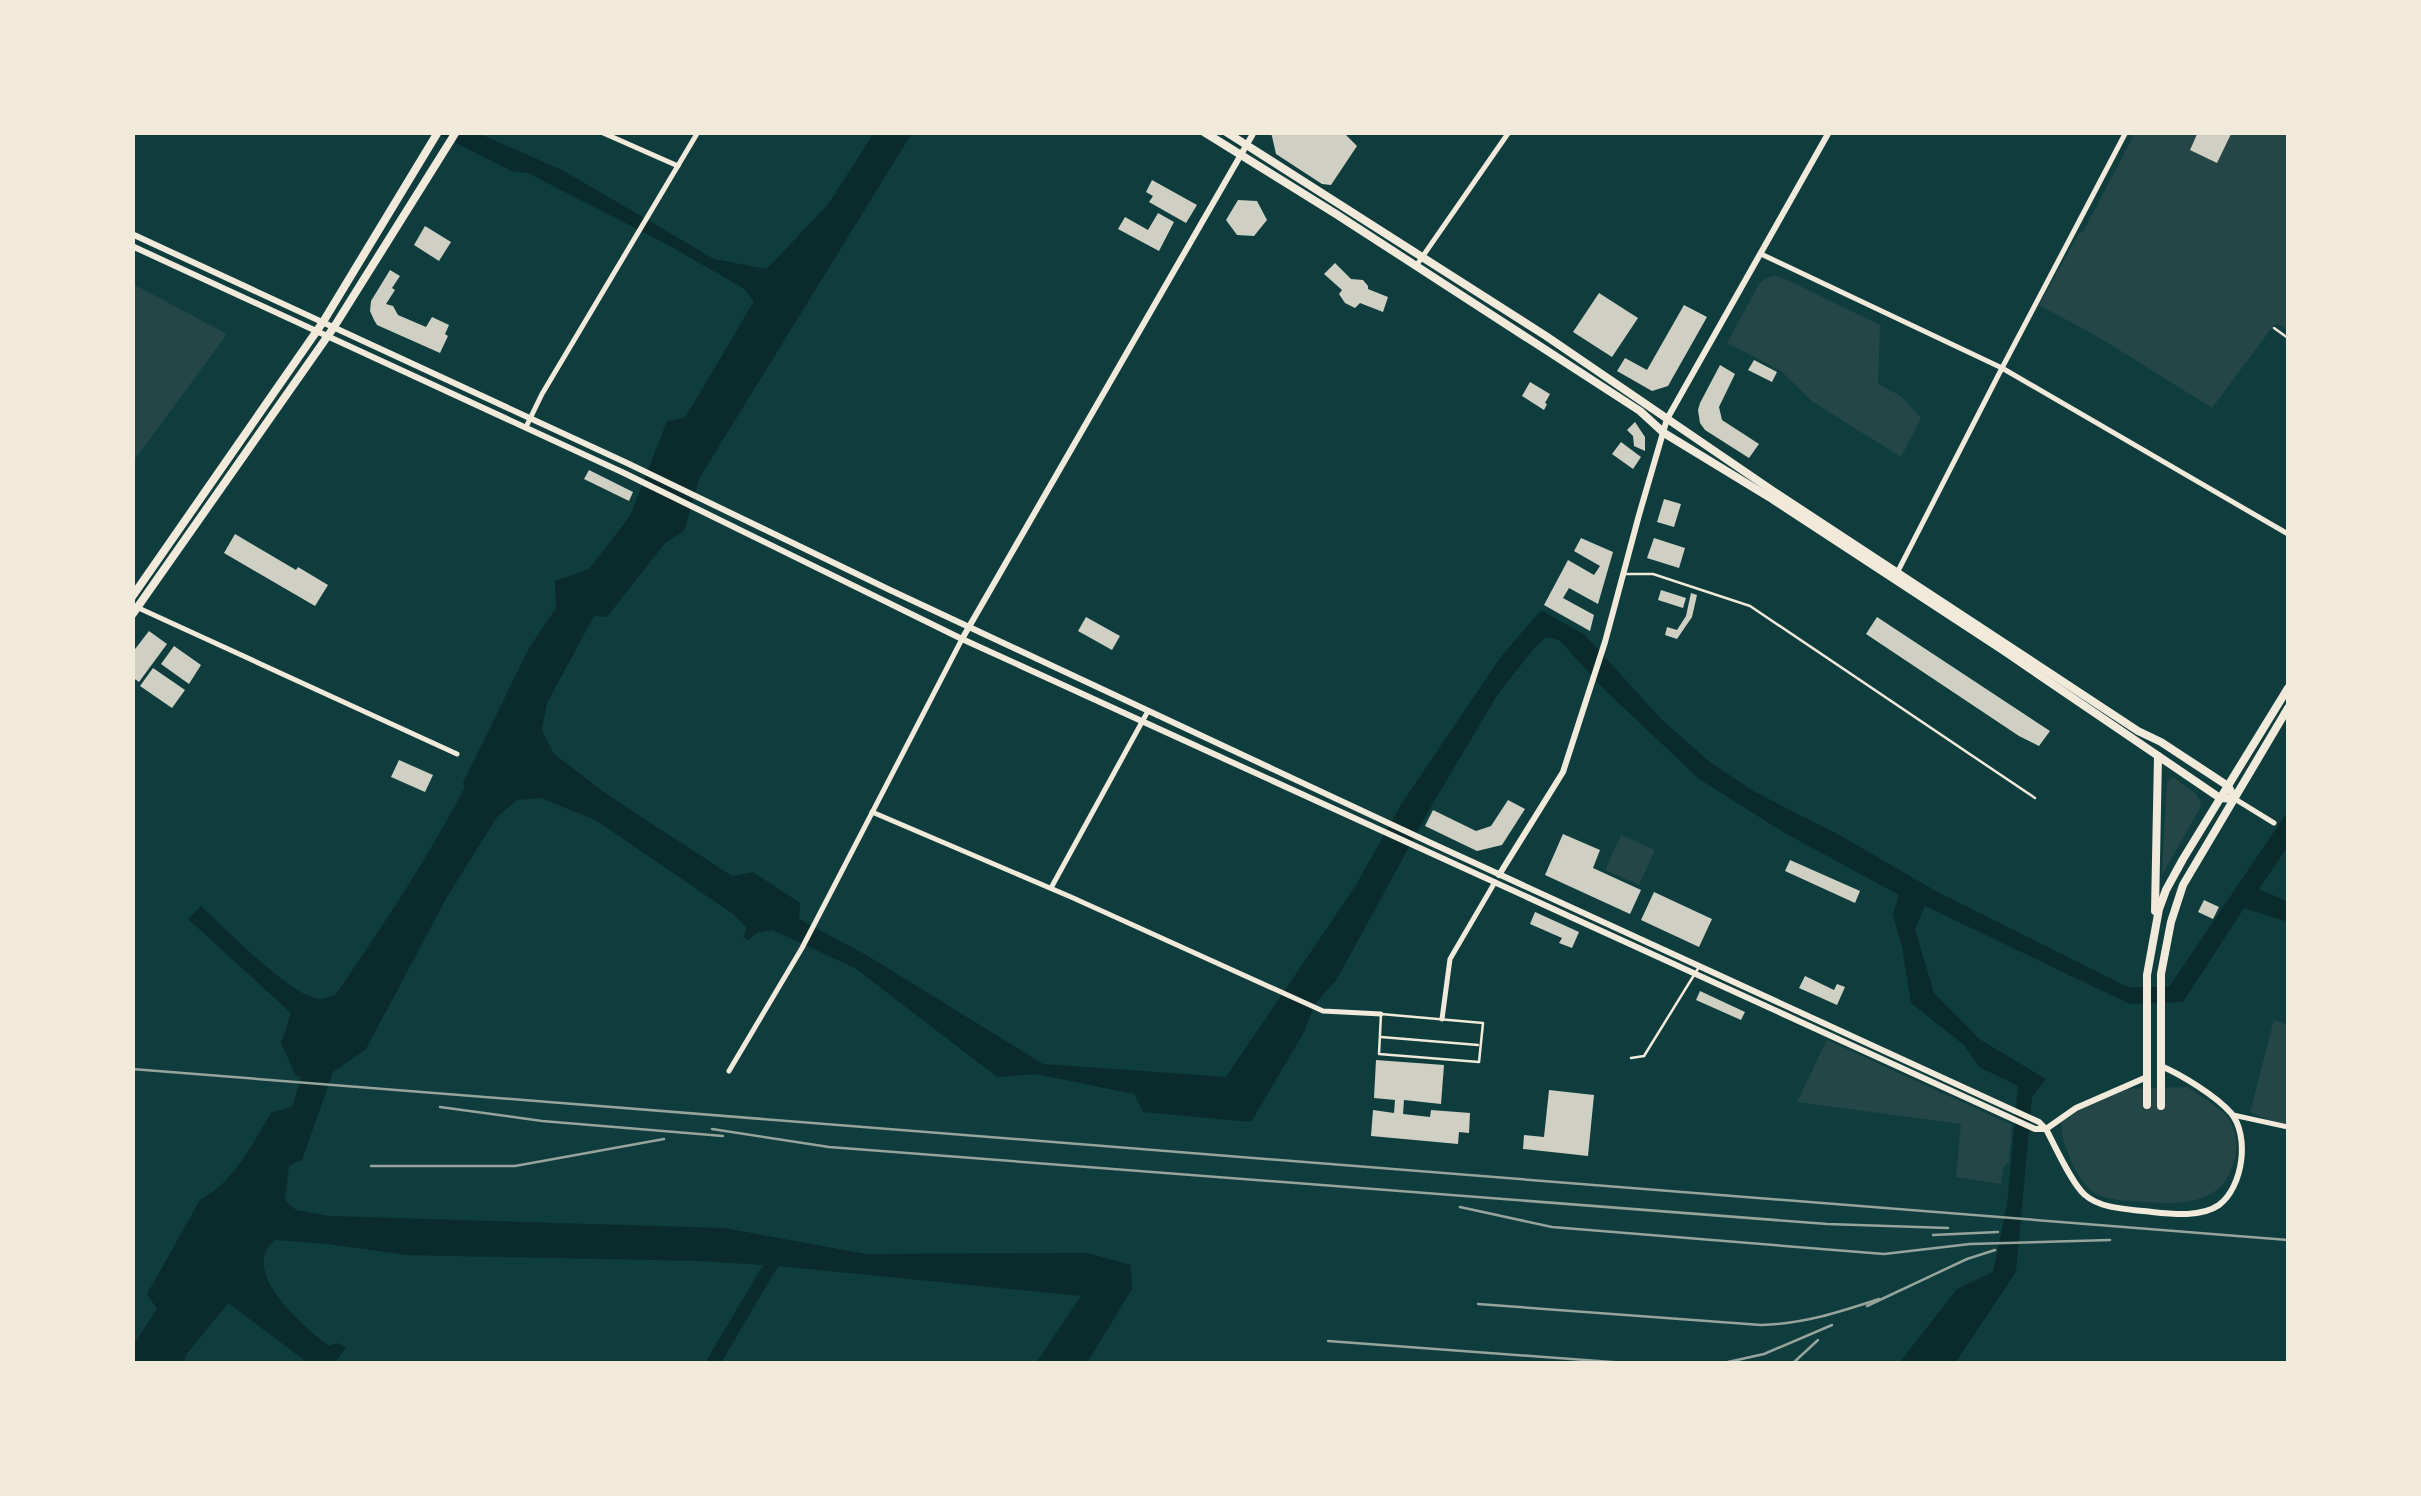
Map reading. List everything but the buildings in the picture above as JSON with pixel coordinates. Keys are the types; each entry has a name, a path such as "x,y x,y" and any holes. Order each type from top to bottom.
{"main road":[{"path":"134,606 332,331 456,132"},
{"path":"1204,132 1640,411 1664,433 2228,786 2235,800"},
{"path":"1226,132 1546,336 2220,798 2235,800"},
{"path":"134,606 320,326 436,135"},
{"path":"2154,930 2166,890 2288,688"},
{"path":"2161,1106 2161,974 2170,922 2184,884 2288,708"},
{"path":"2147,1105 2148,975 2154,930 2158,756"}],"street":[{"path":"600,132 678,166"},
{"path":"526,427 698,132"},
{"path":"729,1071 802,948 969,626 1254,132"},
{"path":"1416,266 1509,132"},
{"path":"1442,1019 1450,958 1563,772 1606,642 1668,419 1829,132"},
{"path":"1895,576 2126,132"},
{"path":"132,234 320,326"},
{"path":"132,246 628,463 1148,710 1494,882 2008,1112"},
{"path":"1761,254 2002,368 2288,534"},
{"path":"332,331 962,639 1377,822"},
{"path":"134,606 457,754"},
{"path":"1051,888 1148,710"},
{"path":"2235,800 2274,823"},
{"path":"872,812 1323,1011 1381,1014"},
{"path":"1429,847 1500,874 2046,1129 2082,1194 2099,1204 2174,1214 2200,1212 2219,1205 2240,1168 2242,1143 2232,1115"},
{"path":"2161,1066 2188,1080 2232,1115 2288,1127"},
{"path":"2046,1129 2076,1108 2147,1077"}],"lane":[{"path":"2274,328 2288,338"},
{"path":"1624,574 1654,574 1750,606 2035,798"},
{"path":"1631,1058 1644,1056 1700,966"},
{"path":"1381,1014 1442,1019 1483,1023 1479,1062 1378,1054 1381,1014"},
{"path":"1380,1037 1481,1045"}],"shaded area":[{"path":"436,133 478,133 564,171 714,259 767,269 829,203 874,133 912,133 700,477 684,531 665,543 607,617 594,616 547,703 542,730 554,754 608,795 732,876 753,872 800,903 799,919 868,956 1043,1064 1226,1077 1356,885 1402,803 1500,658 1541,610 1585,635 1661,719 1711,763 1755,792 1934,890 2128,987 2169,987 2288,811 2288,846 2259,889 2288,902 2288,922 2244,908 2183,1002 2130,1004 1925,906 1915,929 1934,993 1979,1039 2046,1079 2032,1097 2016,1272 1955,1363 1899,1363 1957,1289 1993,1272 2007,1205 2018,1086 1979,1067 1964,1045 1911,1003 1893,914 1899,895 1783,832 1699,779 1607,692 1559,640 1546,637 1498,694 1337,979 1315,1004 1303,1034 1251,1122 1143,1112 1134,1094 1036,1074 997,1077 855,968 772,930 748,940 743,937 747,928 733,914 597,821 541,798 517,800 497,817 447,897 366,1049 333,1072 302,1160 289,1166 285,1200 296,1210 330,1216 724,1228 866,1254 1087,1253 1131,1265 1132,1289 1087,1363 1036,1363 1081,1296 778,1266 721,1363 705,1363 763,1265 406,1255 275,1240 265,1253 269,1282 291,1313 318,1338 329,1346 337,1343 346,1347 337,1360 341,1363 308,1363 228,1303 186,1355 184,1363 133,1363 132,1347 157,1309 147,1294 200,1200 233,1172 272,1112 292,1107 301,1077 296,1076 281,1043 291,1013 188,919 201,906 294,988 321,999 336,994 404,892 465,787 463,783 529,648 556,608 555,581 589,569 630,516 667,421 685,418 754,301 743,288 668,245 528,173 511,171"},
{"path":"2135,133 2288,133 2288,331 2274,325 2212,408 2039,305"},
{"path":"1775,276 1880,325 1878,384 1901,396 1921,418 1901,457 1813,402 1781,371 1727,343 1759,284"},
{"path":"133,284 227,334 133,462"},
{"path":"2173,777 2201,802 2162,875 2167,782"},
{"path":"1621,835 1655,850 1639,885 1605,870"},
{"path":"2274,1020 2288,1025 2288,1124 2250,1112"},
{"path":"1827,1040 2012,1125 2009,1161 2003,1168 2001,1184 1956,1177 1961,1124 1797,1102"},
{"path":"2188,1087 2226,1115 2235,1133 2232,1169 2225,1182 2204,1197 2177,1203 2112,1199 2087,1187 2071,1160 2061,1123 2079,1110 2127,1089"}],"railway":[{"path":"132,1069 2288,1240"},
{"path":"440,1107 542,1121 723,1136"},
{"path":"712,1129 829,1147 1827,1224 1948,1228"},
{"path":"371,1166 515,1166 664,1139"},
{"path":"1460,1207 1552,1227 1884,1254 1970,1244 2110,1240"},
{"path":"1933,1235 1998,1232"},
{"path":"1867,1306 1995,1250"},
{"path":"1478,1304 1761,1325 1807,1320 1879,1299"},
{"path":"1719,1364 1764,1354 1832,1325"},
{"path":"1792,1364 1818,1340"},
{"path":"1328,1341 1639,1364"}]}
